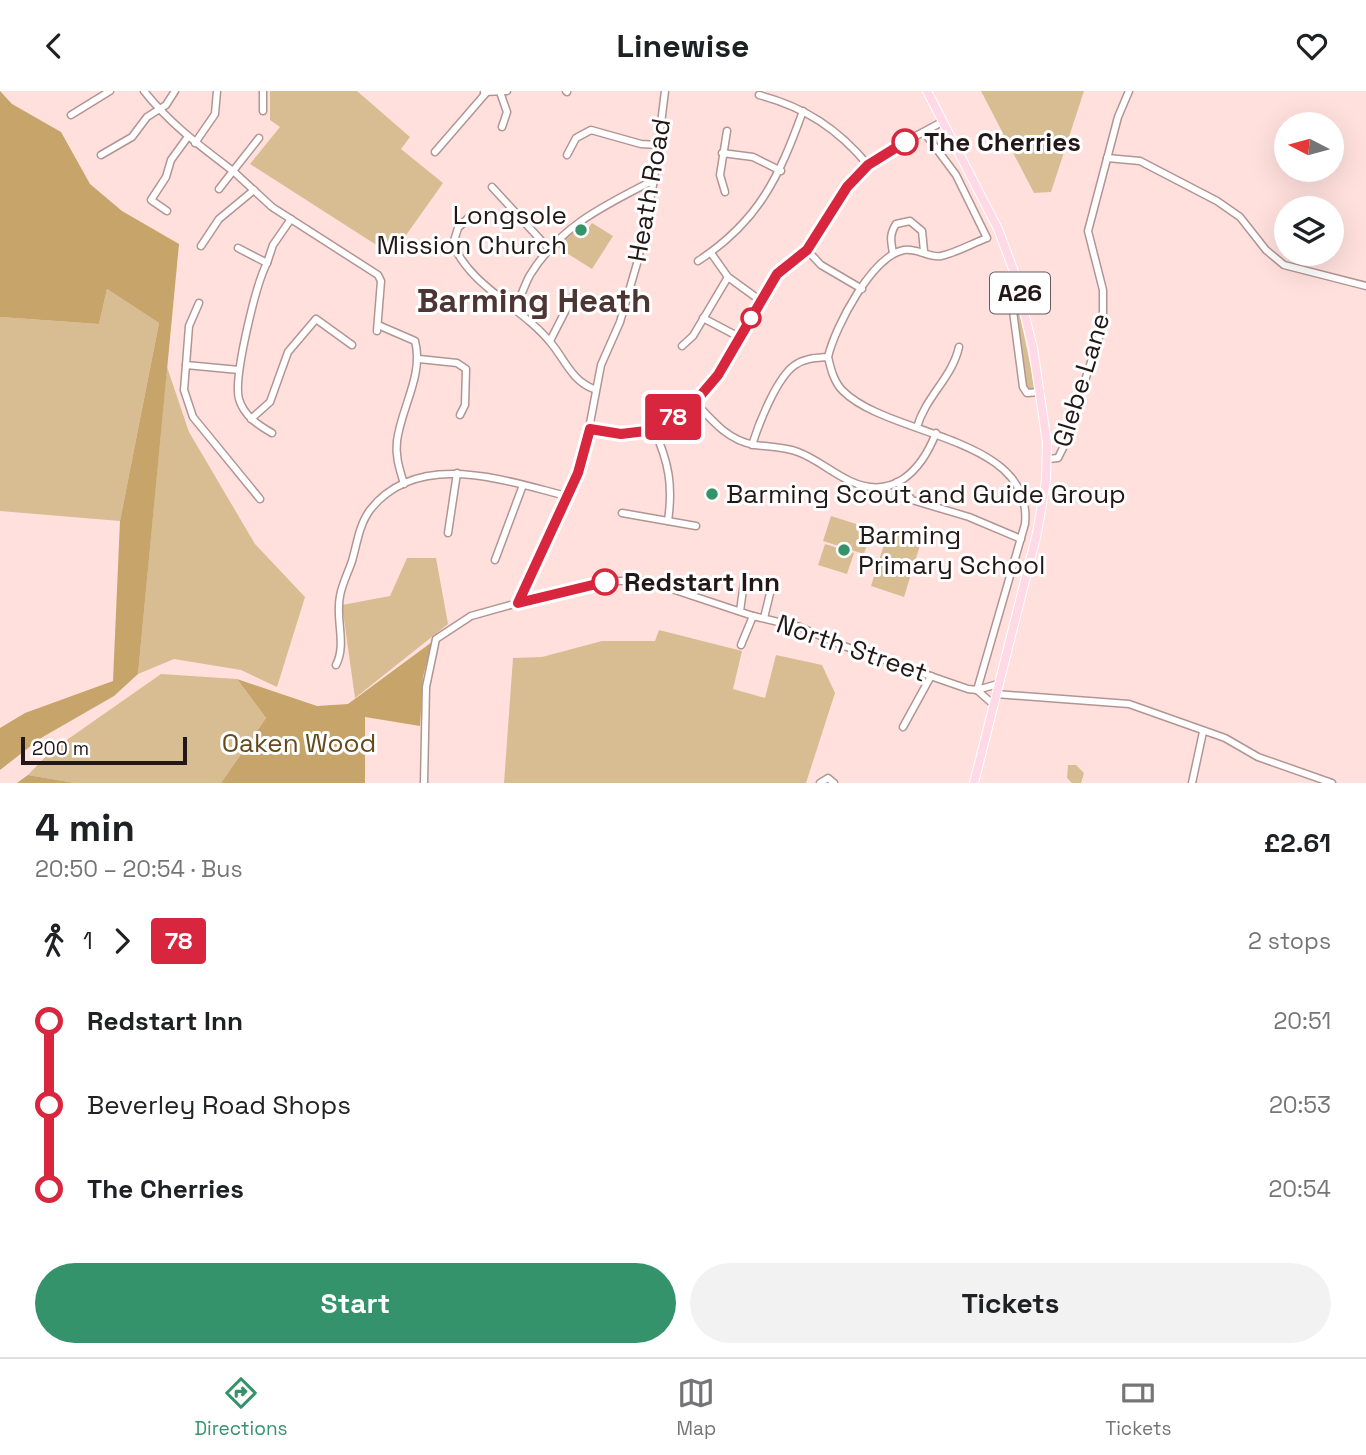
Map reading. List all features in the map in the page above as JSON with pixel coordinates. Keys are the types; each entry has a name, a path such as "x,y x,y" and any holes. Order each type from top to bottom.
{"main road":[{"name":"A26","path":"927,91 998,229 1023,306 1040,392 1048,459 1037,533 974,783"}],"street":[{"path":"144,91 187,138 232,170 291,219 378,275 381,281 377,328 415,341 419,359 397,444 397,460 404,484"},
{"path":"101,155 132,137 147,117 159,110 175,91"},
{"path":"195,143 215,114 217,91"},
{"path":"263,91 263,111"},
{"path":"435,152 484,92 507,91"},
{"name":"Heath Road","path":"518,603 578,473 590,429 594,389 630,290 654,180 665,91"},
{"name":"Glebe Lane","path":"1048,459 1058,458 1063,448 1103,325 1103,290 1088,230 1107,158 1129,91"},
{"path":"71,115 108,92"},
{"path":"500,92 507,112 502,127"},
{"path":"759,95 803,111 831,126 868,165"},
{"path":"698,261 711,253 755,211 781,171 803,111"},
{"path":"590,429 629,434 654,430 695,402 718,375 777,274 807,250 847,187 868,165 942,122"},
{"path":"567,155 576,138 591,130 641,144 658,145"},
{"path":"725,192 720,175 727,131"},
{"path":"924,132 956,175 987,238 941,256 924,251 894,253 873,270 828,358 833,377 851,398 936,433 979,455 1016,481 1027,506 1021,539 977,690"},
{"path":"167,211 151,199 166,177 178,147 187,138"},
{"path":"219,189 259,138"},
{"path":"722,153 753,157 781,171"},
{"path":"1107,158 1140,161 1217,201 1240,218 1266,250 1284,265 1366,286"},
{"path":"515,310 529,277 549,249 578,220 654,180"},
{"path":"492,187 549,249"},
{"path":"201,246 219,219 254,190"},
{"path":"469,217 458,228 453,244 461,263 550,341 577,380 594,389"},
{"path":"272,433 251,419 239,400 239,370 273,245 291,219"},
{"path":"894,253 890,237 892,230 896,223 910,221 922,231 924,251"},
{"path":"237,248 267,263"},
{"path":"807,250 821,265 862,289"},
{"path":"711,253 728,278 761,301"},
{"path":"682,346 693,336 728,278"},
{"path":"550,341 574,294"},
{"path":"200,303 189,326 184,390 193,417 260,499"},
{"path":"1023,306 1013,311 1023,387 1027,393 1040,392"},
{"path":"703,318 741,338"},
{"path":"251,419 270,402 293,343 316,319 352,345"},
{"path":"917,427 927,403 949,375 958,347"},
{"path":"752,445 765,411 793,366 804,360 828,358"},
{"path":"419,359 457,363 466,369 465,405 460,415"},
{"path":"186,365 239,370"},
{"path":"695,402 723,431 752,445 799,452 850,481 869,488 882,488 897,482 920,467 936,433"},
{"path":"654,430 665,454 671,481 668,521"},
{"path":"449,533 457,473"},
{"path":"336,665 341,655 340,593 362,525 381,500 404,484 430,476 457,473 567,496"},
{"path":"897,482 912,500 969,517 1021,539"},
{"path":"495,560 523,485"},
{"path":"622,513 698,526"},
{"path":"740,611 745,575"},
{"path":"1010,575 1025,579"},
{"name":"North Street","path":"424,783 426,687 436,639 445,630 471,616 593,584 637,581 657,583 753,617 800,627 841,645 977,690 994,705"},
{"path":"760,582 772,585 764,618"},
{"path":"741,645 753,617"},
{"path":"903,726 931,676"},
{"path":"977,690 998,684"},
{"path":"996,694 1129,704 1225,738 1258,757 1332,783"},
{"path":"1192,783 1203,732"},
{"path":"820,783 828,778 834,783"}],"shaded area":[{"path":"270,91 357,91 410,137 401,149 443,183 392,255 250,164 280,127 270,120"},
{"path":"981,91 1084,91 1051,192 1034,193"},
{"path":"592,223 613,236 592,269 554,245 572,231 582,237"},
{"path":"107,289 159,323 120,521 0,511 0,317 99,324"},
{"path":"1016,311 1019,311 1035,388 1030,391 1025,388"},
{"path":"167,367 189,432 255,544 305,597 277,687 241,670 174,659 138,674"},
{"path":"831,516 872,529 864,554 823,541"},
{"path":"888,532 921,542 904,597 871,586"},
{"path":"825,544 854,553 847,574 818,565"},
{"path":"407,558 436,558 448,624 355,698 342,605 390,596"},
{"path":"659,630 742,651 733,689 765,698 776,655 822,665 835,693 806,783 504,783 513,658 542,657 602,641 655,641"},
{"path":"161,674 237,679 266,718 221,783 75,783 28,775 51,751"},
{"path":"1068,765 1076,765 1084,773 1081,783 1072,783 1067,778"}],"green space":[{"path":"0,91 12,104 61,132 90,184 122,211 179,244 138,674 114,696 41,738 0,770 0,728 25,713 113,681 120,521 159,323 107,289 99,324 0,317"},
{"name":"Oaken Wood","path":"432,642 423,677 420,726 365,717 365,783 221,783 266,718 237,679 317,706 348,704"},
{"path":"28,775 75,783 17,783"}],"bus line":[{"name":"78","path":"605,582 518,603 578,473 590,429 621,434 654,430 695,402 718,375 777,274 807,250 847,187 868,165 905,142"}],"place":[{"name":"The Cherries","path":"905,142"},
{"name":"Longsole Mission Church","path":"581,230"},
{"name":"Barming Scout and Guide Group","path":"712,494"},
{"name":"Barming Primary School","path":"844,550"},
{"name":"Redstart Inn","path":"605,582"}],"district":[{"name":"Barming Heath","path":"534,300"}]}
